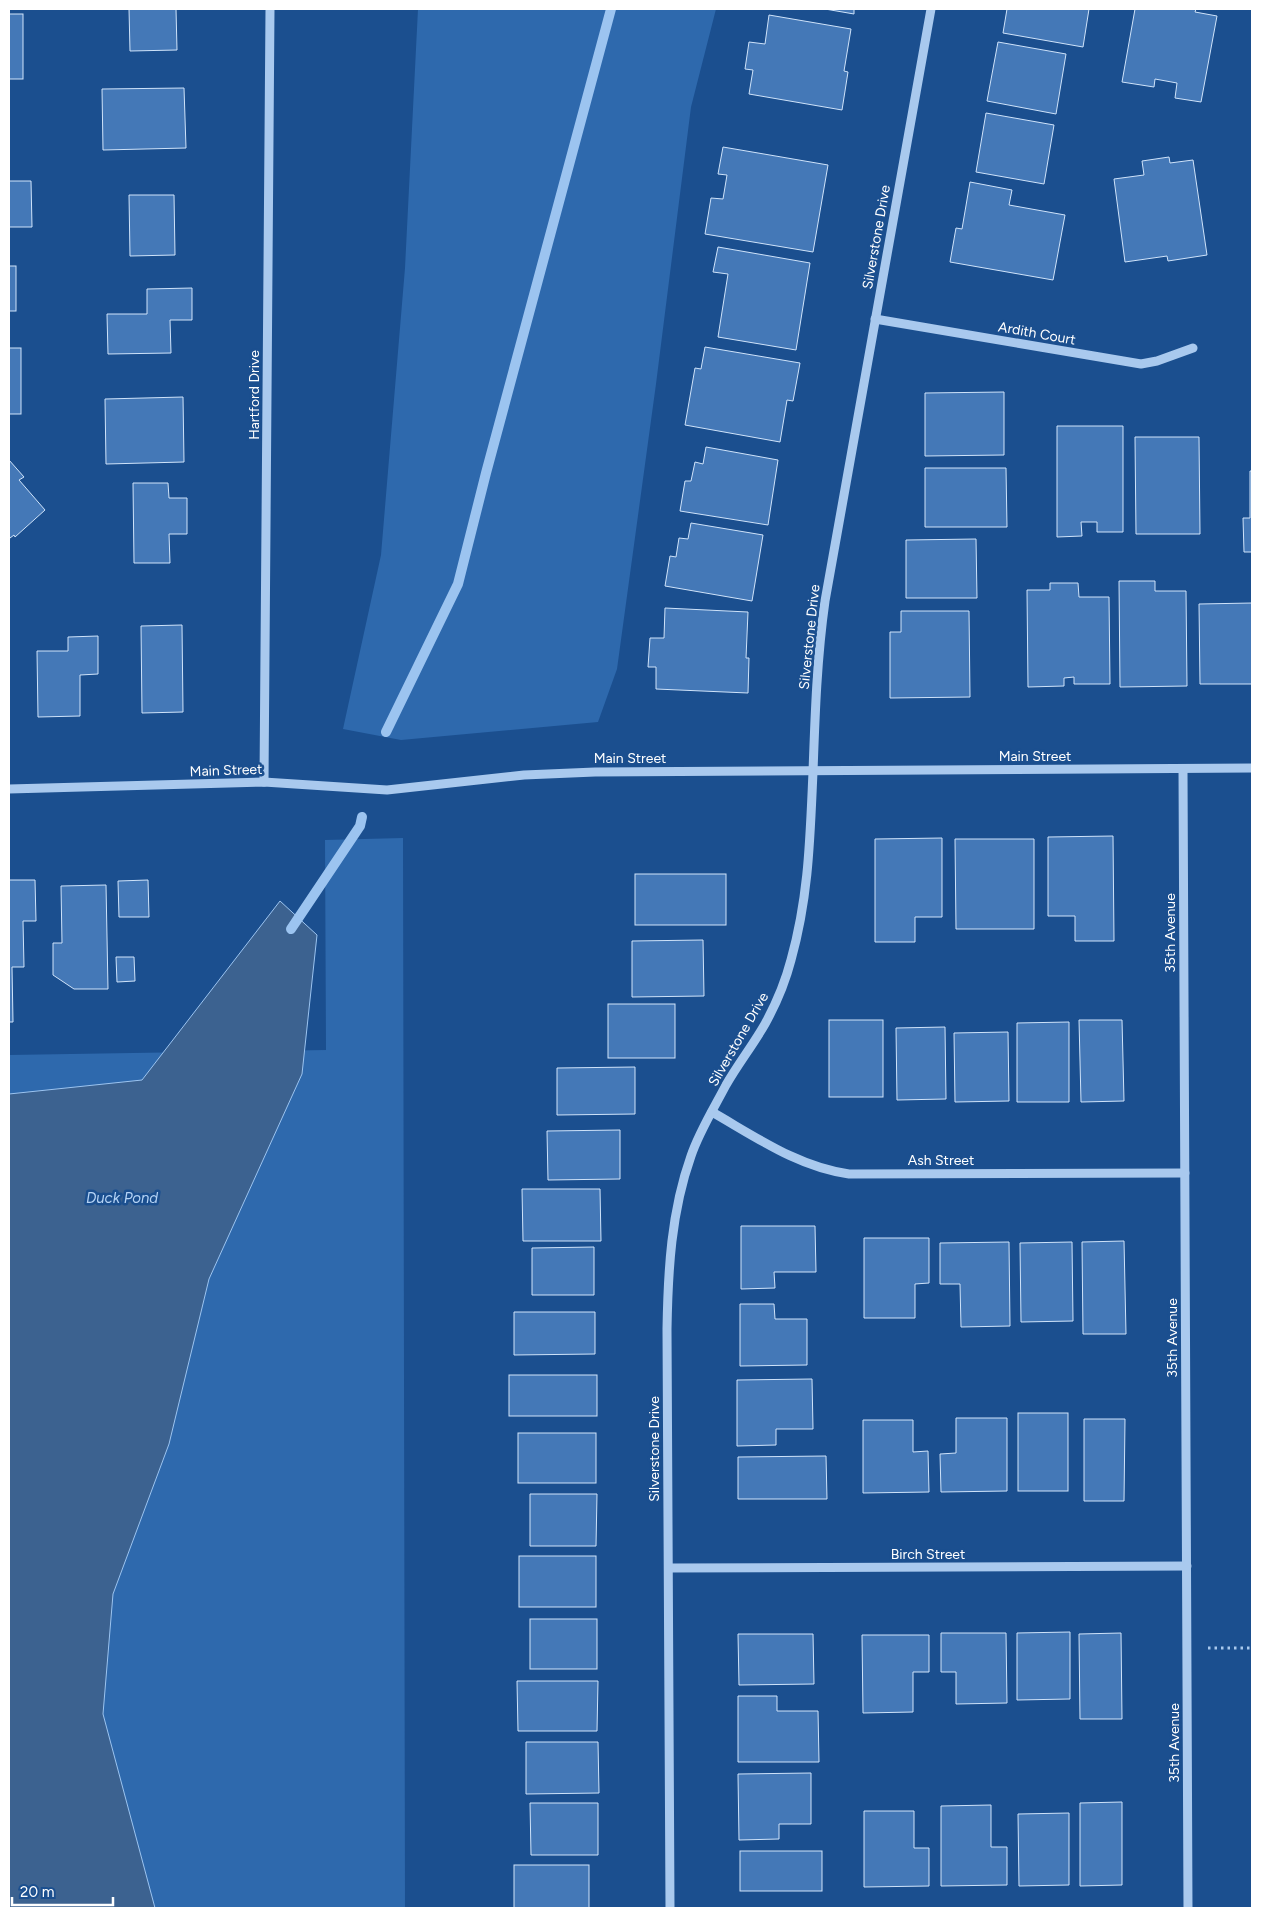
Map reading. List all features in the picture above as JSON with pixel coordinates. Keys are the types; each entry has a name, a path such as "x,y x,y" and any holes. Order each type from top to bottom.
{"street":[{"name":"Hartford Drive","path":"264,782 270,9"},
{"name":"Silverstone Drive","path":"670,1908 668,1270 674,1226 682,1185 691,1156 728,1082 765,1024 785,982 802,919 810,848 812,771 820,638 825,601 931,9"},
{"name":"Ardith Court","path":"875,319 1141,364 1157,361 1193,348"},
{"name":"35th Avenue","path":"1183,768 1188,1908"},
{"name":"Main Street","path":"9,789 264,782 387,790 524,775 595,772 1252,768"},
{"name":"Ash Street","path":"712,1112 798,1160 823,1170 849,1174 1186,1173"},
{"name":"Birch Street","path":"669,1568 1187,1566"}],"path":[{"path":"1188,1648 1252,1648"}],"shaded area":[{"path":"418,9 716,9 691,107 617,669 598,722 401,740 343,729 381,555 405,268"},
{"path":"403,838 405,1908 9,1908 9,1055 326,1050 325,840"}],"water":[{"name":"Duck Pond","path":"280,901 317,935 302,1074 209,1279 169,1444 113,1594 103,1714 155,1908 9,1908 9,1094 142,1080"}],"building":[{"path":"129,9 176,9 177,50 130,51"},
{"path":"825,9 854,9 854,14"},
{"path":"1007,9 1089,9 1083,47 1003,33"},
{"path":"1135,9 1196,9 1195,12 1217,16 1201,102 1175,98 1177,83 1155,79 1154,87 1122,82"},
{"path":"9,14 23,14 23,79 9,79"},
{"path":"769,15 851,29 844,71 848,72 842,110 749,94 753,70 745,69 749,42 765,44"},
{"path":"998,42 1066,54 1056,114 987,101"},
{"path":"184,88 186,148 103,150 102,89"},
{"path":"986,113 1054,125 1044,184 976,172"},
{"path":"723,147 828,165 813,252 705,234 711,198 723,199 727,175 718,174"},
{"path":"1169,157 1170,163 1193,160 1207,255 1168,261 1167,256 1125,262 1114,179 1144,175 1142,161"},
{"path":"9,181 31,181 32,227 9,227"},
{"path":"970,182 1012,190 1009,205 1065,215 1053,280 950,262 956,228 962,229"},
{"path":"129,195 174,195 175,255 130,256"},
{"path":"718,247 810,263 796,350 718,337 728,274 713,272"},
{"path":"9,266 16,266 16,311 9,311"},
{"path":"192,288 192,320 170,320 171,353 108,354 107,314 147,314 147,289"},
{"path":"705,347 800,363 793,401 787,400 780,442 685,425 695,368 701,369"},
{"path":"9,348 21,348 21,414 9,414"},
{"path":"1004,392 1004,455 925,456 925,393"},
{"path":"183,397 184,462 106,464 105,399"},
{"path":"1057,426 1123,426 1123,532 1097,532 1097,522 1081,522 1082,536 1057,537"},
{"path":"1135,437 1199,437 1200,534 1136,534"},
{"path":"706,447 778,460 768,525 680,511 685,481 691,481 695,462 703,464"},
{"path":"9,460 24,477 19,480 45,510 15,537 14,535 10,538 9,536"},
{"path":"925,468 1006,468 1007,527 925,527"},
{"path":"1250,471 1252,471 1252,552 1244,552 1243,518 1250,518"},
{"path":"133,483 168,483 169,498 187,498 187,534 169,534 170,563 134,563"},
{"path":"691,523 763,535 752,601 665,586 670,556 676,557 679,538 688,539"},
{"path":"976,539 977,598 906,598 906,540"},
{"path":"1119,581 1155,581 1155,591 1186,591 1187,686 1120,687"},
{"path":"1050,583 1078,583 1079,597 1109,597 1110,684 1074,684 1074,677 1064,678 1064,686 1028,687 1027,590 1050,590"},
{"path":"1252,603 1252,684 1200,684 1199,604"},
{"path":"665,608 748,612 746,658 749,658 748,693 656,689 656,667 648,667 650,638 664,638"},
{"path":"901,611 969,611 970,697 890,698 890,632 901,632"},
{"path":"182,625 183,712 142,713 141,626"},
{"path":"98,636 98,674 80,675 80,716 38,717 37,651 68,651 68,637"},
{"path":"1113,836 1114,941 1075,941 1075,916 1048,916 1048,837"},
{"path":"942,838 942,917 915,917 915,942 875,942 875,839"},
{"path":"955,839 1034,839 1034,929 956,929"},
{"path":"635,874 726,874 726,925 635,925"},
{"path":"9,880 35,880 36,921 23,921 24,967 12,967 13,1022 9,1022"},
{"path":"148,880 149,917 119,917 118,881"},
{"path":"106,885 108,989 74,989 53,975 53,943 62,943 61,886"},
{"path":"703,940 704,996 632,997 632,941"},
{"path":"116,957 134,957 135,981 117,982"},
{"path":"608,1004 675,1004 675,1058 608,1058"},
{"path":"829,1020 883,1020 883,1097 829,1097"},
{"path":"1079,1020 1122,1020 1124,1101 1081,1102"},
{"path":"1069,1022 1069,1102 1017,1102 1017,1023"},
{"path":"945,1027 946,1099 897,1100 896,1028"},
{"path":"1008,1032 1009,1101 955,1102 954,1033"},
{"path":"635,1067 635,1114 557,1115 557,1068"},
{"path":"620,1130 620,1179 548,1180 547,1131"},
{"path":"522,1189 600,1189 601,1241 523,1241"},
{"path":"741,1226 815,1226 816,1272 774,1272 775,1288 741,1289"},
{"path":"864,1238 929,1238 929,1283 915,1284 915,1318 864,1318"},
{"path":"1124,1241 1126,1334 1083,1334 1082,1242"},
{"path":"1009,1242 1010,1326 961,1327 960,1284 940,1284 940,1243"},
{"path":"1072,1242 1073,1321 1021,1322 1020,1243"},
{"path":"594,1247 594,1295 532,1295 532,1248"},
{"path":"740,1304 774,1304 775,1319 807,1319 807,1365 740,1366"},
{"path":"514,1312 595,1312 595,1354 514,1355"},
{"path":"509,1375 597,1375 597,1416 509,1416"},
{"path":"812,1379 813,1429 776,1429 776,1445 737,1446 737,1380"},
{"path":"1018,1413 1068,1413 1068,1491 1018,1491"},
{"path":"956,1418 1007,1418 1007,1491 941,1492 940,1454 956,1453"},
{"path":"1084,1419 1125,1419 1124,1501 1084,1501"},
{"path":"863,1420 913,1420 913,1452 928,1451 929,1492 863,1493"},
{"path":"518,1433 596,1433 596,1483 518,1483"},
{"path":"826,1456 827,1499 738,1499 738,1457"},
{"path":"530,1494 597,1494 596,1546 530,1546"},
{"path":"519,1556 596,1556 596,1607 519,1607"},
{"path":"530,1619 597,1619 597,1669 530,1669"},
{"path":"1070,1632 1070,1699 1017,1700 1017,1633"},
{"path":"941,1633 1006,1633 1007,1703 956,1704 956,1672 941,1672"},
{"path":"1121,1633 1122,1719 1080,1719 1079,1634"},
{"path":"738,1634 813,1634 814,1684 739,1685"},
{"path":"862,1635 929,1635 929,1672 913,1672 913,1712 863,1713"},
{"path":"517,1681 598,1681 597,1731 518,1731"},
{"path":"738,1696 777,1696 777,1711 818,1711 819,1762 738,1762"},
{"path":"526,1742 598,1742 599,1793 526,1794"},
{"path":"811,1773 811,1824 779,1824 779,1839 739,1840 738,1774"},
{"path":"1122,1802 1122,1885 1080,1886 1080,1803"},
{"path":"530,1803 598,1803 598,1855 531,1855"},
{"path":"991,1805 991,1847 1007,1847 1007,1885 941,1886 941,1806"},
{"path":"864,1811 914,1811 914,1848 929,1848 929,1886 864,1887"},
{"path":"1069,1813 1069,1885 1019,1886 1018,1814"},
{"path":"740,1851 822,1851 822,1891 740,1891"},
{"path":"514,1865 589,1865 589,1908 514,1908"}],"waterway":[{"path":"386,732 458,584 611,9"},
{"path":"291,929 360,826 362,817"}]}
